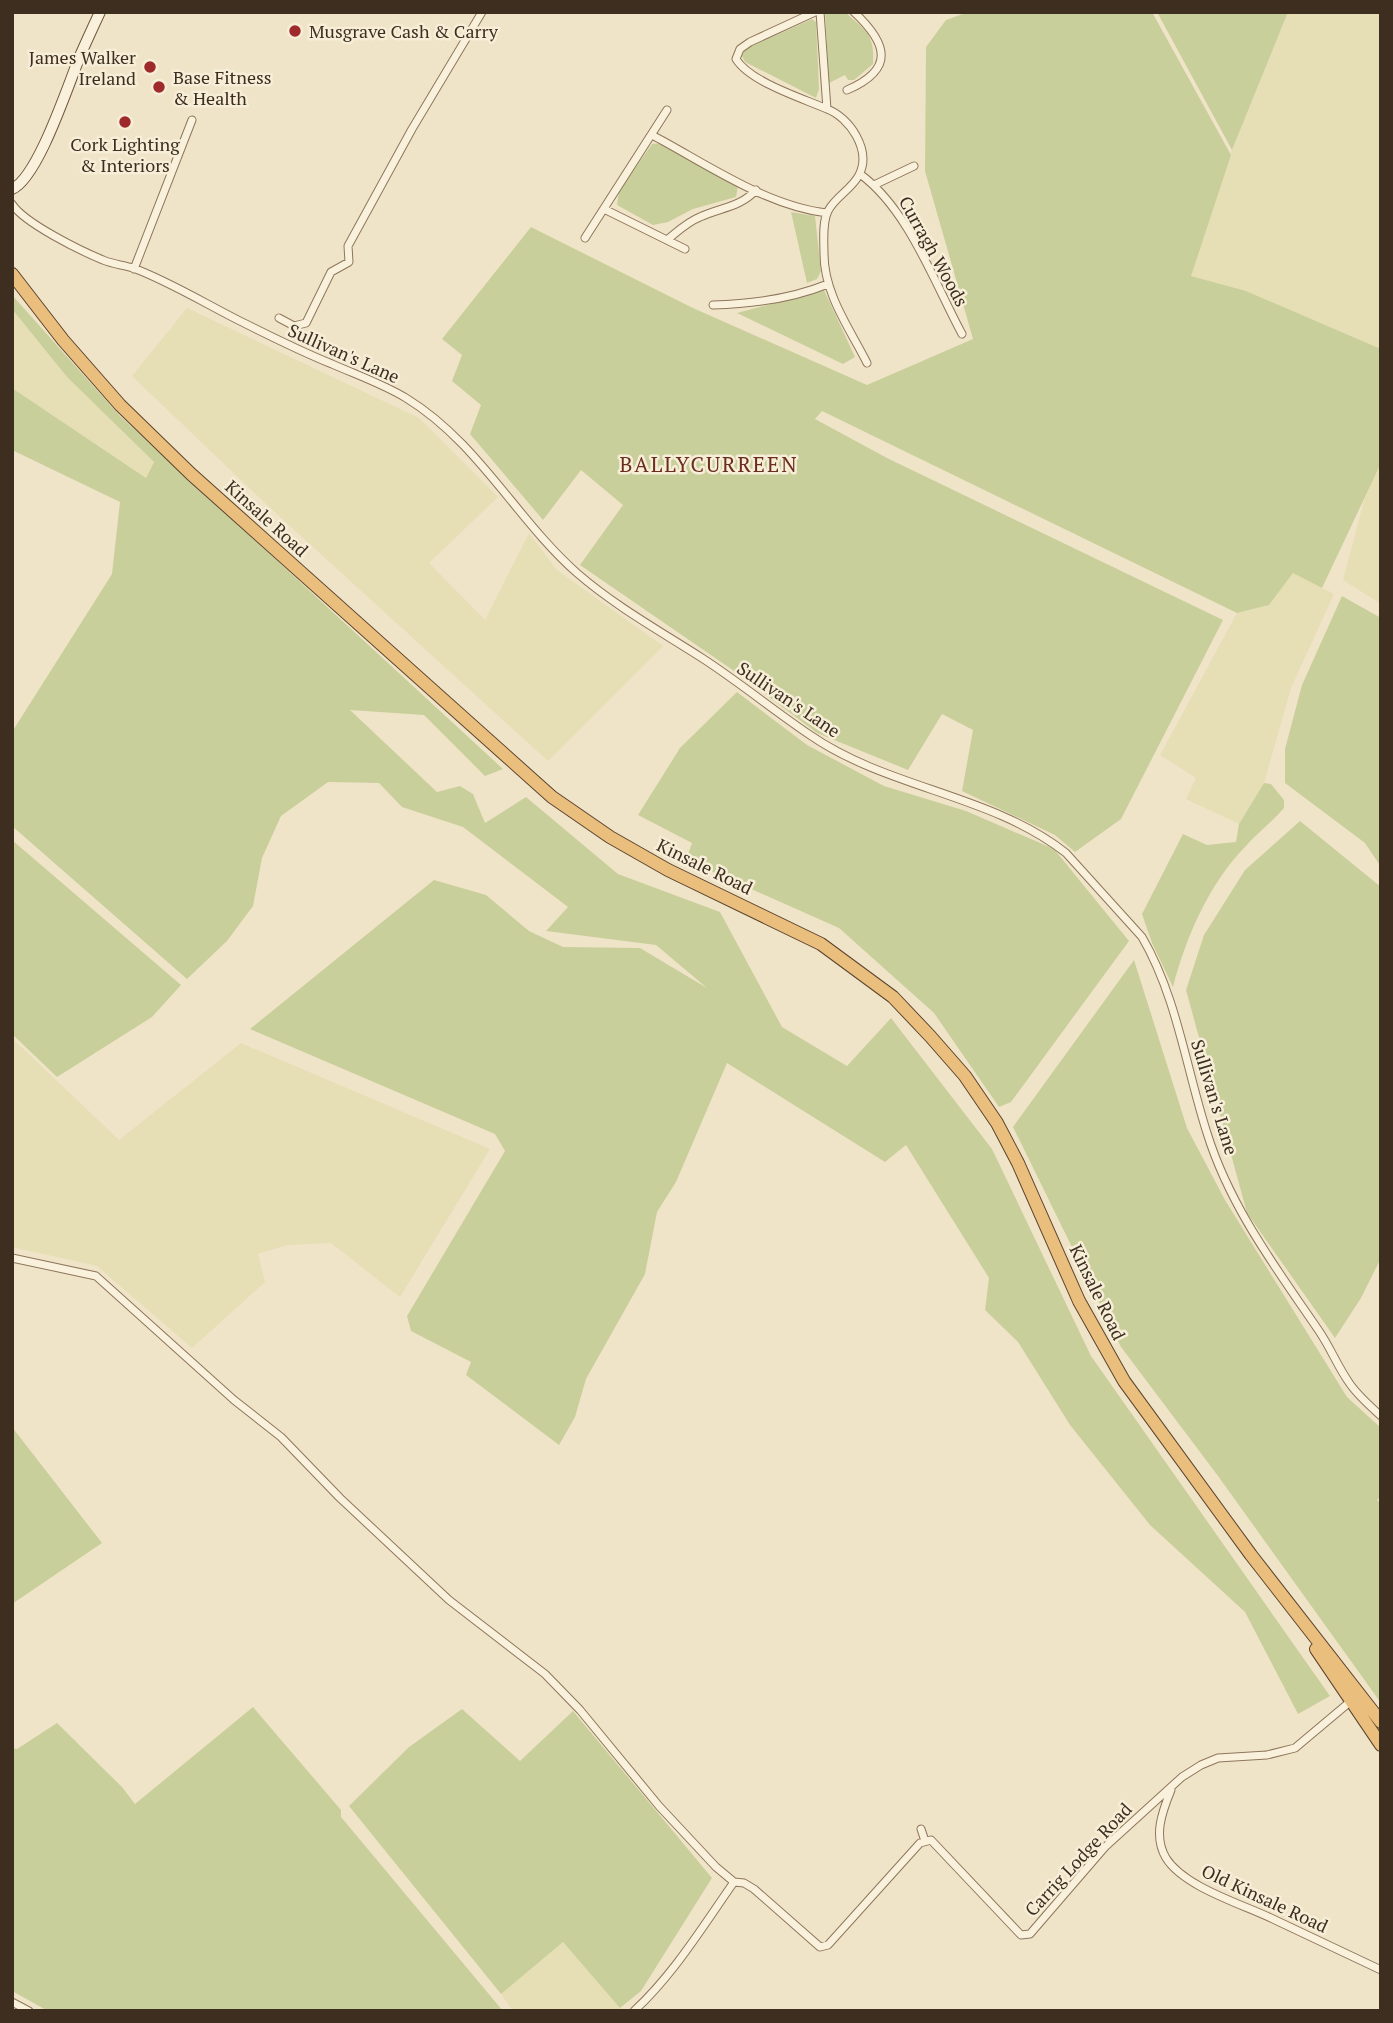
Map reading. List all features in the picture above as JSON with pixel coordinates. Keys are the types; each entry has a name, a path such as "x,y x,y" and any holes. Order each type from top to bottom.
{"highway":[{"name":"Kinsale Road","path":"12,274 63,340 129,414 191,474 552,797 610,837 668,870 821,944 893,997 930,1036 965,1076 997,1123 1023,1174 1079,1301 1124,1381 1267,1576 1381,1722"},
{"name":"Kinsale Road","path":"1267,1576 1381,1745"}],"main road":[{"path":"12,189 25,180 55,121 100,12"}],"street":[{"path":"279,318 294,326 306,323 331,272 349,262 348,246 418,117 482,12"},
{"path":"814,12 750,42 740,49 736,58 741,66 758,78 835,112 858,137 862,161 860,174 827,213 824,256 828,284 867,363"},
{"path":"820,12 827,109"},
{"path":"847,90 866,82 876,73 882,54 877,36 854,12"},
{"path":"585,237 667,110"},
{"path":"134,269 192,120"},
{"path":"652,135 756,190 807,211 827,213"},
{"name":"Curragh Woods","path":"874,185 914,166"},
{"name":"Curragh Woods","path":"860,174 896,209 962,334"},
{"path":"667,240 697,218 740,204 756,190"},
{"name":"Sullivan's Lane","path":"12,204 22,216 66,242 105,261 134,269 282,342 406,398 439,422 489,472 549,545 578,574 639,619 704,660 813,737 883,774 982,807 1054,844 1066,853 1142,937 1178,1028 1208,1136 1231,1194 1269,1258 1322,1335 1348,1382 1381,1416"},
{"path":"604,209 685,249"},
{"path":"713,305 750,304 808,292 828,284"},
{"path":"12,1258 96,1276 234,1400 281,1437 340,1498 449,1600 545,1674 580,1710 659,1806 716,1867 734,1882 754,1889 820,1947 828,1945 920,1843 925,1841 921,1829"},
{"path":"1172,1787 1193,1770 1218,1758 1268,1755 1295,1748 1351,1701"},
{"name":"Carrig Lodge Road","path":"925,1841 931,1840 939,1846 988,1903 1021,1935 1030,1934 1105,1847 1172,1787"},
{"name":"Old Kinsale Road","path":"1172,1787 1163,1812 1159,1836 1168,1860 1183,1875 1381,1970"},
{"path":"634,2011 653,1994 734,1882"},
{"path":"12,2002 29,2011"}],"shaded area":[{"path":"1288,12 1381,12 1381,349 1246,291 1190,276 1232,150"},
{"path":"187,308 419,418 498,497 429,563 485,620 529,533 557,570 663,646 548,761 268,506 132,376"},
{"path":"12,309 67,377 154,462 146,478 12,388"},
{"path":"1381,463 1381,604 1343,580 1365,497"},
{"path":"1293,573 1334,594 1291,688 1264,783 1239,824 1186,799 1196,778 1160,755 1237,613 1269,605"},
{"path":"12,1038 119,1140 241,1043 490,1149 400,1297 331,1243 288,1245 258,1254 265,1282 192,1348 97,1266 12,1247"},
{"path":"563,1942 623,2011 513,2011 501,1994"}],"green space":[{"path":"825,12 845,12 871,39 873,64 854,80 848,80 845,75 829,83"},
{"path":"968,12 1152,12 1231,155 1191,276 1246,291 1381,349 1381,463 1322,588 1293,573 1269,605 1237,613 822,411 815,419 887,458 1223,620 1121,819 1075,852 1055,835 962,791 973,730 942,714 908,770 817,733 737,673 580,565 623,505 581,470 543,520 470,434 481,405 452,381 462,355 442,339 531,227 693,308 867,385 973,339 925,171 926,47 946,20"},
{"path":"1157,12 1288,12 1232,150"},
{"path":"812,19 816,22 819,89 816,98 745,62 742,56 745,49"},
{"path":"661,143 738,186 736,197 693,209 668,222 653,225 617,205 619,191 652,144"},
{"path":"791,212 815,216 821,271 817,279 807,283"},
{"path":"824,290 855,357 843,364 737,313"},
{"path":"12,295 120,416 503,769 485,776 424,715 350,710 437,792 460,786 473,794 485,823 526,797 618,874 720,912 782,1027 847,1066 891,1018 992,1149 1091,1356 1330,1696 1298,1714 1245,1612 1150,1525 1070,1425 1018,1342 985,1310 989,1278 906,1145 885,1162 727,1063 676,1182 657,1212 645,1274 586,1379 575,1417 559,1445 466,1375 471,1362 411,1331 407,1316 505,1151 495,1134 250,1029 434,880 486,895 529,931 563,947 640,948 707,988 656,945 546,931 568,907 463,827 402,807 379,783 328,782 281,816 262,858 253,906 227,941 187,979 12,826 12,732 112,574 120,502 12,450 12,388 146,478 154,462 67,377 12,309"},
{"path":"1342,596 1381,618 1381,867 1365,843 1285,783 1285,749 1302,685"},
{"path":"737,692 807,745 884,786 966,811 1054,849 1129,941 1011,1102 999,1107 934,1013 839,928 686,860 692,843 638,815 680,748"},
{"path":"1264,783 1271,784 1284,800 1284,808 1220,877 1192,930 1173,987 1152,943 1142,914 1183,834 1207,845 1236,842 1239,824"},
{"path":"1300,821 1381,887 1381,1258 1361,1298 1335,1338 1247,1213 1186,990 1204,935 1245,870"},
{"path":"12,840 181,985 152,1017 57,1077 12,1034"},
{"path":"1134,960 1187,1128 1225,1200 1347,1397 1381,1428 1381,1496 1377,1500 1381,1503 1381,1703 1218,1476 1121,1347 1013,1127"},
{"path":"12,1427 102,1543 12,1604"},
{"path":"253,1707 341,1810 341,1817 503,2011 48,2011 12,1991 12,1748 17,1749 57,1723 122,1787 135,1804"},
{"path":"462,1709 520,1761 573,1711 712,1878 641,1991 620,2008 563,1942 501,1994 349,1806 409,1747"}],"place":[{"name":"Musgrave Cash & Carry","path":"295,31"},
{"name":"James Walker Ireland","path":"150,67"},
{"name":"Base Fitness & Health","path":"159,87"},
{"name":"Cork Lighting & Interiors","path":"125,122"}],"district":[{"name":"BALLYCURREEN","path":"709,464"}]}
